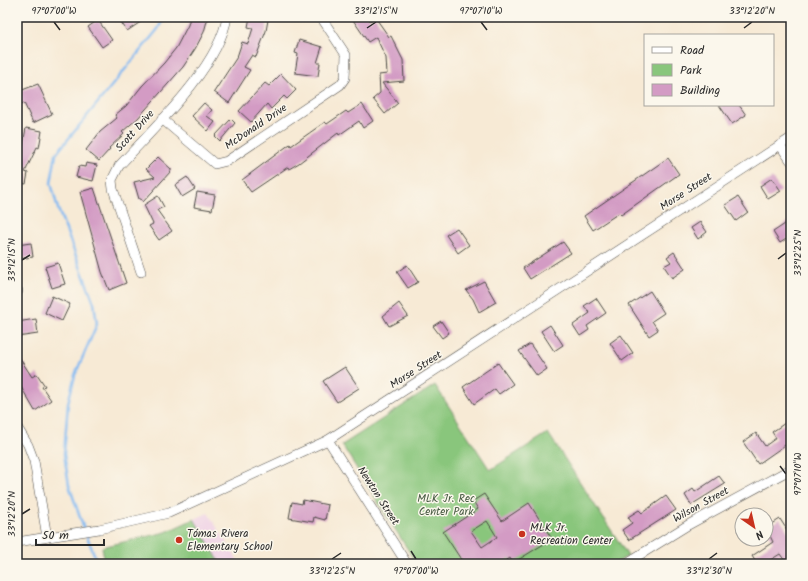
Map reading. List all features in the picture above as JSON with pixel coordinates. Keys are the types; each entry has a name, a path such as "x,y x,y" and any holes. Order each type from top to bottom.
{"street":[{"name":"Scott Drive","path":"141,272 113,188 112,180 120,166 208,64 220,40 227,17"},
{"name":"McDonald Drive","path":"162,119 215,164 227,161 340,85 345,78 346,55 321,17"},
{"name":"Morse Street","path":"17,542 99,529 169,513 328,440 791,138"},
{"path":"780,145 791,162"},
{"path":"17,427 28,445 34,461 47,537"},
{"name":"Newton Street","path":"328,440 407,564"},
{"name":"Wilson Street","path":"625,564 688,525 791,469"}],"shaded area":[{"name":"Tómas Rivera Elementary School","path":"208,513 240,564 105,564 102,547 166,532"}],"green space":[{"name":"MLK Jr. Rec Center Park","path":"435,385 490,470 548,433 628,556 614,564 417,564 342,445"},
{"name":"Tómas Rivera Elementary School","path":"194,519 221,564 105,564 102,547 166,532"}],"building":[{"path":"128,17 148,17 127,31 121,22"},
{"path":"190,17 208,17 204,32 195,49 183,67 138,118 122,132 124,134 109,148 110,149 99,161 86,150 100,132 117,118 115,115 126,106 176,48 188,25"},
{"path":"250,17 260,17 268,20 266,31 256,57 252,55 244,67 250,70 229,103 214,92 237,57 242,42 248,44 253,28 248,27"},
{"path":"351,17 369,17 370,21 375,17 389,37 391,36 403,60 404,81 382,83 398,103 385,114 373,99 380,93 379,75 387,74 386,58 376,37 368,42"},
{"path":"98,20 112,40 102,47 88,27"},
{"path":"299,40 322,47 317,63 320,63 318,76 295,73 298,54 295,53"},
{"path":"281,74 296,90 287,99 284,96 271,109 267,104 251,122 239,111 265,83 269,86"},
{"path":"38,84 52,114 33,123 24,103 21,104 17,92"},
{"path":"204,103 212,110 207,116 215,122 208,131 192,116"},
{"path":"362,104 373,121 363,128 359,121 339,135 338,133 299,163 289,169 288,167 251,192 242,180 290,144 291,146 325,122 327,124 346,111 348,113"},
{"path":"720,106 740,106 746,115 732,124"},
{"path":"231,119 235,123 220,141 215,136"},
{"path":"26,128 42,131 39,148 37,147 25,172 28,173 26,184 19,183 17,187 17,152 19,148 22,149"},
{"path":"158,157 171,169 171,171 143,202 139,199 134,182 155,177 146,169"},
{"path":"668,158 679,174 621,215 619,213 593,230 584,216"},
{"path":"86,163 97,165 93,181 76,177 79,166 85,167"},
{"path":"187,177 195,189 182,197 175,185"},
{"path":"772,178 781,191 768,199 760,186"},
{"path":"94,188 126,283 109,290 102,272 80,192"},
{"path":"197,192 215,195 212,210 194,207"},
{"path":"158,196 164,207 157,210 172,231 159,240 149,226 153,224 144,205"},
{"path":"738,197 748,212 736,221 725,205"},
{"path":"791,220 791,236 780,243 773,232"},
{"path":"700,222 707,232 698,239 691,228"},
{"path":"457,228 469,245 458,253 446,235"},
{"path":"563,242 571,253 530,279 523,268"},
{"path":"31,243 33,257 17,259 17,245"},
{"path":"674,252 685,269 672,278 664,266 671,262 667,257"},
{"path":"58,263 65,284 52,288 45,267"},
{"path":"407,265 418,282 408,288 397,272"},
{"path":"484,281 496,302 479,312 473,299 466,290"},
{"path":"650,291 664,313 652,321 658,330 649,336 629,305"},
{"path":"52,296 70,304 62,321 45,313"},
{"path":"596,298 606,313 587,326 589,330 580,336 573,325 590,313 584,306"},
{"path":"399,303 408,316 389,326 383,316"},
{"path":"36,319 38,334 17,337 17,322"},
{"path":"441,321 449,333 442,338 433,326"},
{"path":"550,325 563,345 554,351 541,331"},
{"path":"621,335 633,353 622,361 610,343"},
{"path":"530,344 547,369 537,376 519,351"},
{"path":"17,354 32,377 37,374 45,386 42,387 51,400 35,411 17,380"},
{"path":"498,363 513,384 499,394 495,389 474,404 463,387"},
{"path":"345,367 359,388 337,402 323,381"},
{"path":"785,423 791,431 791,441 758,464 743,442 756,433 765,446 776,438 772,432"},
{"path":"719,476 725,484 691,505 685,495 693,489 695,492"},
{"name":"MLK Jr. Recreation Center","path":"484,494 502,521 529,503 552,539 513,563 510,558 501,564 464,564 443,532 478,509 473,501","holes":["487,521 497,537 482,547 471,531"]},
{"path":"666,496 676,510 629,540 622,530 632,523 628,517 639,510 642,513"},
{"path":"303,500 328,505 325,520 314,517 313,522 289,518 292,502 302,504"},
{"path":"780,519 791,536 791,558 785,561 780,554 764,564 757,564 752,556 766,547 774,547 774,523"}],"waterway":[{"path":"84,529 69,485 64,454 68,403 75,375 97,324 94,303 58,209 51,183 56,154 158,29 164,17"},
{"path":"86,534 98,564"}],"place":[{"name":"MLK Jr. Recreation Center","path":"522,534"},
{"name":"Tómas Rivera Elementary School","path":"179,540"}]}
